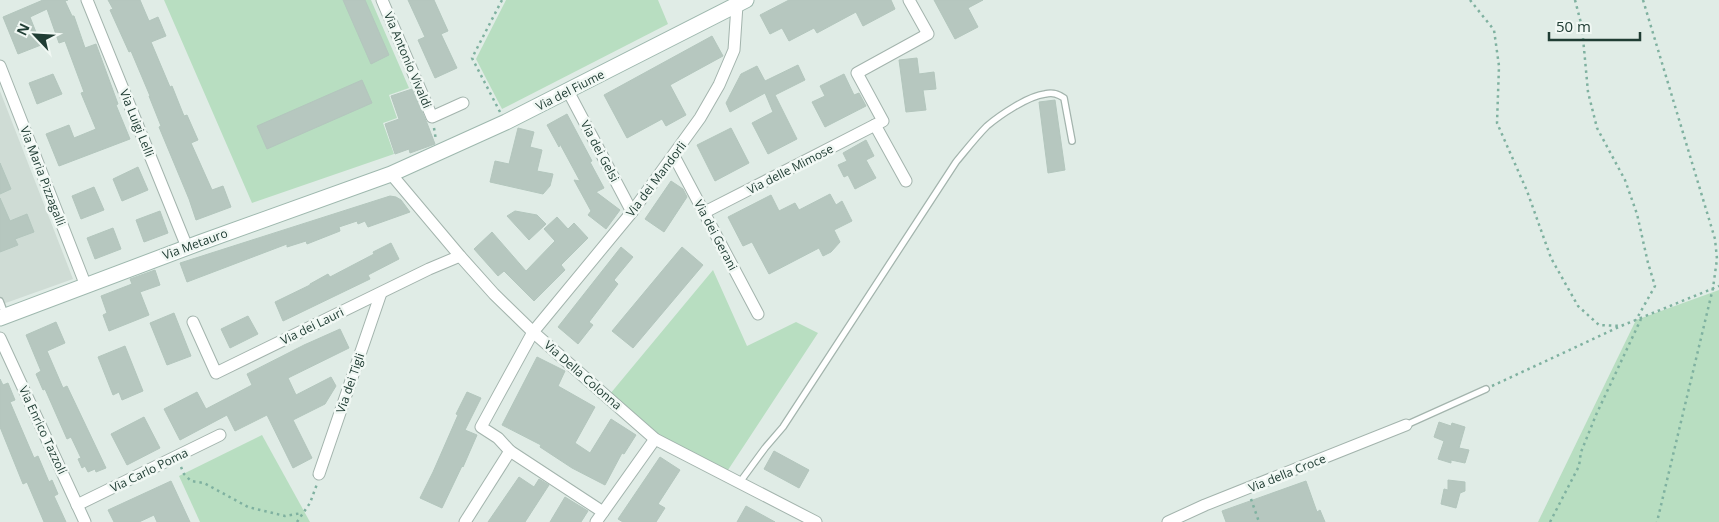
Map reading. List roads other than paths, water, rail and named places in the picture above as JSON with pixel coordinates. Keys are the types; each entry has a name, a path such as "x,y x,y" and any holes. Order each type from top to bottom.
{"street":[{"name":"Via Luigi Lelli","path":"87,0 187,247"},
{"name":"Via Antonio Vivaldi","path":"382,0 432,117 463,103"},
{"path":"906,181 875,125 883,121 858,74 928,34 909,0"},
{"name":"Via del Fiume","path":"391,174 506,122 741,2"},
{"name":"Via dei Mandorli","path":"510,451 498,438 481,427 534,332 632,212 700,118 719,85 734,50 741,2"},
{"name":"Via Maria Pizzagalli","path":"0,66 86,286"},
{"name":"Via dei Gelsi","path":"568,91 632,212"},
{"name":"Via delle Mimose","path":"705,212 875,125"},
{"name":"Via dei Gerani","path":"674,156 758,314"},
{"name":"Via Metauro","path":"3,317 187,247 391,174"},
{"name":"Via Della Colonna","path":"391,174 494,294 655,439 816,522"},
{"name":"Via dei Lauri","path":"193,322 216,373 429,269 460,256"},
{"name":"Via dei Tigli","path":"319,474 381,293"},
{"name":"Via Enrico Tazzoli","path":"0,338 85,522"},
{"name":"Via della Croce","path":"1168,522 1406,425"},
{"name":"Via Carlo Poma","path":"77,505 220,435"},
{"path":"465,522 510,451 600,517 655,439"}],"lane":[{"path":"740,482 783,427 956,162 988,126 1008,111 1031,98 1056,93 1064,98 1072,141"},
{"path":"0,300 3,317"},
{"path":"1406,425 1486,389"}]}
